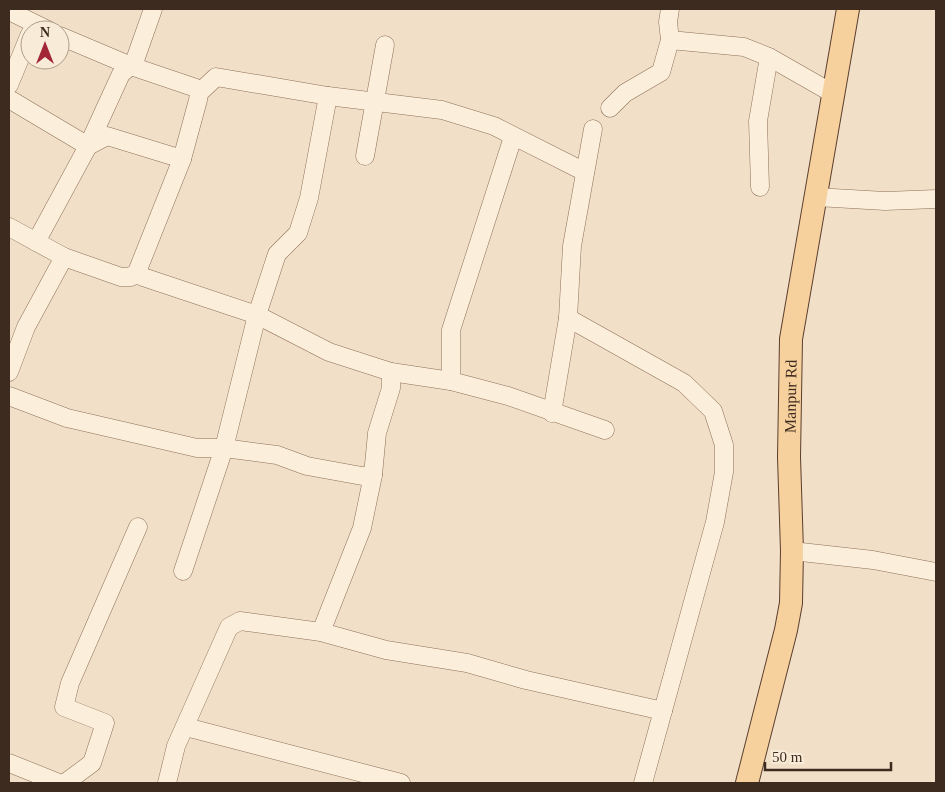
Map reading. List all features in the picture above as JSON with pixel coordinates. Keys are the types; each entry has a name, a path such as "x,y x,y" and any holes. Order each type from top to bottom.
{"main road":[{"name":"Manpur Rd","path":"747,783 786,630 791,603 792,551 789,457 791,339 848,9"}],"street":[{"path":"36,242 88,146 121,74 136,59 152,9"},
{"path":"610,108 625,93 661,72 670,40 668,22 670,9"},
{"path":"9,11 22,20"},
{"path":"70,40 131,66 192,85 199,93"},
{"path":"670,40 744,47 768,57 832,93"},
{"path":"364,156 376,102 385,45"},
{"path":"760,187 758,121 768,57"},
{"path":"9,85 20,62"},
{"path":"9,227 64,257 121,277 130,277 137,272 182,159 199,93 216,77 328,96 442,110 494,126 585,172"},
{"path":"183,571 224,448 257,315 277,254 298,233 309,198 328,96"},
{"path":"9,99 88,146"},
{"path":"552,413 568,318 572,246 592,128"},
{"path":"88,146 107,136 182,159"},
{"path":"450,381 450,330 513,137"},
{"path":"816,197 885,201 936,199"},
{"path":"9,372 26,327 64,257"},
{"path":"137,272 144,277 257,315 329,352 390,372 450,381 508,396 605,430"},
{"path":"568,318 684,383 713,412 724,445 724,472 715,522 643,783"},
{"path":"321,632 362,528 373,475 377,433 390,388 390,372"},
{"path":"9,396 67,418 197,448 224,448 277,455 307,466 362,476 373,475"},
{"path":"65,783 92,763 105,723 64,708 70,683 138,527"},
{"path":"792,551 873,560 936,572"},
{"path":"167,783 176,746 230,627 240,621 321,632 386,650 467,663 526,680 664,711"},
{"path":"186,727 401,783"},
{"path":"9,763 59,783"}]}
